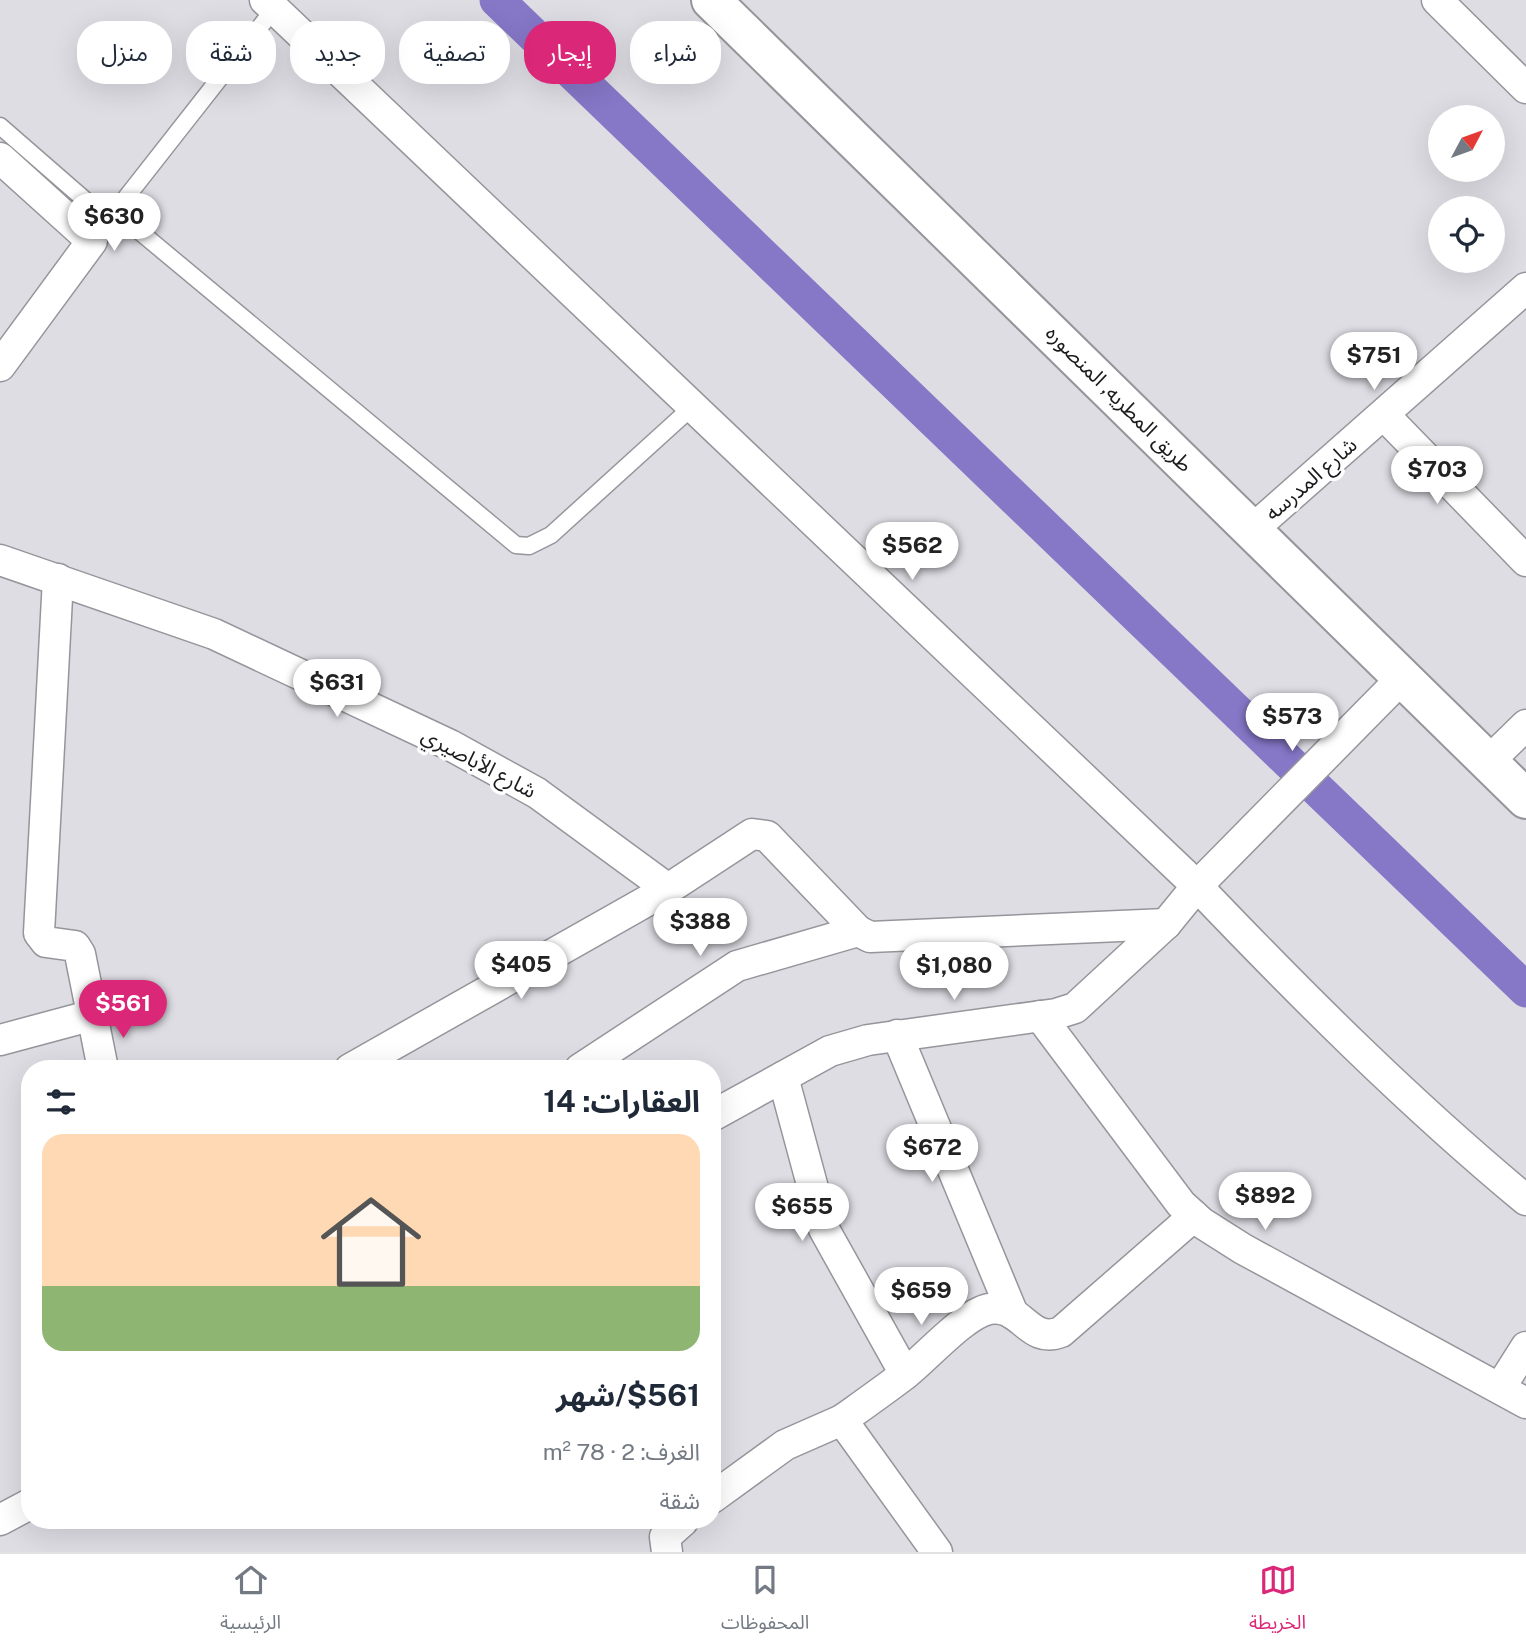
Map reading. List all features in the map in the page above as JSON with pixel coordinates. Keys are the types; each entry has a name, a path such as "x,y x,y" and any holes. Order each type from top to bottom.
{"main road":[{"name":"طريق المطريه, المنصوره","path":"711,0 1252,530 1392,688 1488,762 1526,799"}],"street":[{"path":"1437,0 1526,88"},
{"path":"270,4 691,408 1197,886 1304,999 1428,1118 1526,1200"},
{"path":"0,158 105,224 0,366"},
{"name":"شارع المدرسه","path":"1252,530 1385,416 1526,288"},
{"path":"1385,416 1526,561"},
{"name":"شارع الأباصيري","path":"0,560 214,634 450,744 537,793 668,889"},
{"path":"58,579 39,933 46,942 75,946 80,954 101,1060"},
{"path":"721,1111 830,1051 867,1040 897,1035 1066,1012 1086,1001 1166,924 1197,886 1392,688"},
{"path":"1488,762 1526,725"},
{"path":"366,1060 668,889 747,836 766,836 858,931 870,937 1166,924"},
{"path":"594,1060 737,966 858,931"},
{"path":"1040,1016 1181,1204 1194,1216 1243,1248 1526,1403"},
{"path":"0,1040 82,1018 93,1022"},
{"path":"897,1035 1013,1314"},
{"path":"783,1077 824,1229 905,1374"},
{"path":"721,1491 785,1445 842,1420 905,1374 972,1317 987,1309 1000,1309 1013,1314 1040,1335 1050,1336 1061,1332 1194,1216"},
{"path":"1500,1388 1526,1347"},
{"path":"842,1420 937,1552"},
{"path":"0,1520 21,1509"},
{"path":"667,1552 665,1537 674,1529"}],"lane":[{"path":"105,224 270,4"},
{"path":"0,126 105,224 516,545 541,542 551,535 691,408"}],"waterway":[{"path":"497,0 1526,990"}]}
